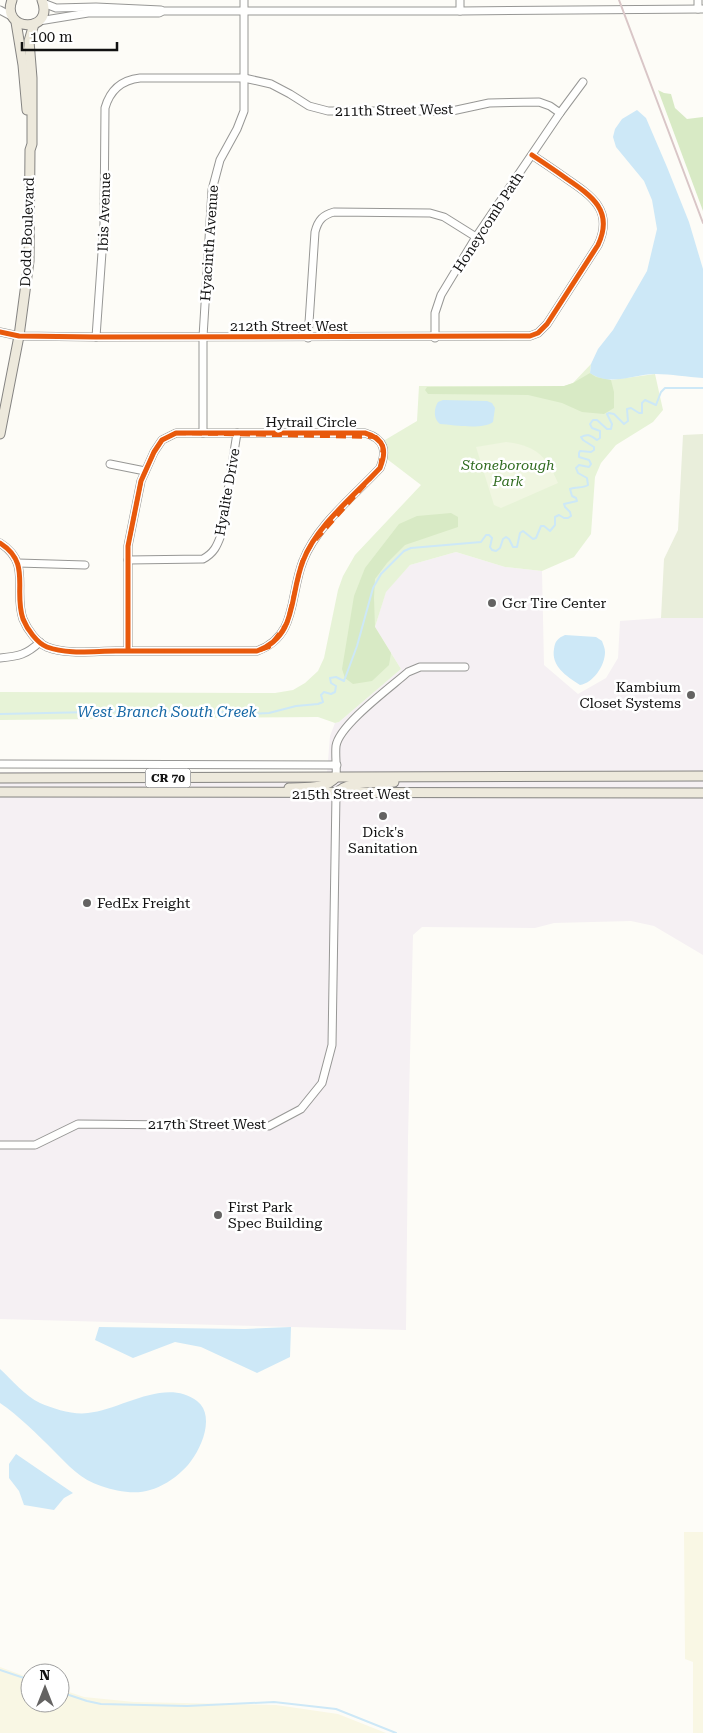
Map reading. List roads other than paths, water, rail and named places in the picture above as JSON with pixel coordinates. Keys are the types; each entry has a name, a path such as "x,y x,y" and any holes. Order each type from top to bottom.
{"main road":[{"name":"Dodd Boulevard","path":"12,0 10,6 23,65 28,144 30,148"},
{"name":"Dodd Boulevard","path":"0,434 19,336 29,261 32,101 29,37 36,22 44,12 43,1"},
{"path":"14,19 25,26 36,22"},
{"name":"215th Street West","path":"0,778 703,776"},
{"path":"249,794 274,789 325,785 336,777"},
{"path":"336,794 341,788 352,785 393,782 422,777"},
{"name":"215th Street West","path":"0,792 249,794 701,793"}],"street":[{"name":"Hyacinth Avenue","path":"203,434 203,337 214,180 220,160 242,117 244,103 244,0"},
{"path":"460,0 460,11"},
{"path":"36,22 88,13 159,13 163,11 701,9 698,0"},
{"path":"43,1 56,8 158,8 163,11"},
{"path":"0,10 14,19"},
{"name":"211th Street West","path":"115,89 120,84 133,79 244,78 271,84 309,106 328,111 452,111 489,103 539,102 550,106 560,113"},
{"name":"Honeycomb Path","path":"435,338 435,313 438,301 476,237 583,82"},
{"name":"Ibis Avenue","path":"96,337 104,224 105,108 110,95 115,89"},
{"name":"212th Street West","path":"0,332 19,336 96,337 435,338 530,336 538,333 544,327 601,238 603,231 603,216 592,197 532,155"},
{"path":"308,338 315,232 316,225 323,217 334,212 430,213 444,217 476,237"},
{"name":"Hytrail Circle","path":"40,642 45,646 62,651 128,651 257,651 269,646 280,638 287,623 302,562 311,545 324,526 380,468 384,458 383,446 376,437 365,434 176,434 162,440 141,481 128,546 128,651"},
{"name":"Hyalite Drive","path":"128,560 203,559 211,555 218,546 221,535 237,434"},
{"path":"110,464 145,471"},
{"path":"0,543 10,549 18,562 22,618 40,642 29,652 18,656 0,658"},
{"path":"18,562 85,565"},
{"path":"336,777 336,746 340,735 348,724 408,672 420,667 466,667"},
{"name":"215th Street West","path":"0,764 336,765"},
{"name":"217th Street West","path":"0,1145 35,1146 78,1124 270,1126 301,1109 322,1084 332,1044 336,794"}],"water":[{"path":"637,110 646,118 667,167 689,222 703,269 703,378 656,374 622,379 606,379 590,373 591,364 598,349 613,330 647,271 657,229 652,200 644,181 616,147 613,137 615,129 622,119"},
{"path":"443,400 487,401 492,403 495,408 493,422 482,426 440,424 436,419 435,410 438,402"},
{"path":"565,635 596,637 602,641 605,652 603,663 594,677 585,684 580,685 570,678 555,661 555,644"},
{"path":"99,1327 245,1329 291,1327 290,1357 257,1373 201,1347 175,1342 133,1358 95,1340"},
{"path":"0,1369 34,1400 70,1412 88,1413 101,1411 157,1393 171,1392 184,1395 197,1401 203,1408 206,1417 206,1427 203,1437 194,1457 188,1465 175,1477 159,1487 132,1492 101,1486 87,1480 75,1471 28,1426 0,1403"},
{"path":"16,1454 73,1493 64,1498 54,1510 24,1505 19,1491 9,1478 9,1464"}],"waterway":[{"name":"West Branch South Creek","path":"0,714 140,711 248,714 269,713 323,702 321,695 324,692 331,694 335,692 336,686 331,683 330,678 336,677 344,681 357,646 373,588 381,574 404,551 411,548 481,542 486,535 492,538 490,547 496,551 500,548 503,539 506,537 513,547 517,547 520,533 523,531 533,539 536,538 541,526 550,531 555,525 555,517 559,515 568,518 571,516 564,504 577,501 572,496 570,489 588,485 587,478 578,473 576,468 579,465 589,467 591,464 589,460 579,457 579,453 580,451 591,452 594,450 594,447 581,437 588,435 597,440 600,438 600,431 592,428 590,424 593,420 597,420 607,429 611,429 612,424 607,414 614,414 624,424 628,421 627,409 631,408 642,413 642,403 645,400 656,405 661,392 665,388 703,388"},
{"path":"0,1670 20,1677"},
{"path":"70,1695 101,1704 187,1706 274,1702 336,1709 396,1733"}],"railway":[{"path":"619,0 703,223"}],"place":[{"name":"Gcr Tire Center","path":"492,603"},
{"name":"Kambium Closet Systems","path":"691,695"},
{"name":"Dick's Sanitation","path":"383,816"},
{"name":"FedEx Freight","path":"87,903"},
{"name":"First Park Spec Building","path":"218,1215"}],"park label":[{"name":"Stoneborough Park","path":"508,474"}]}
